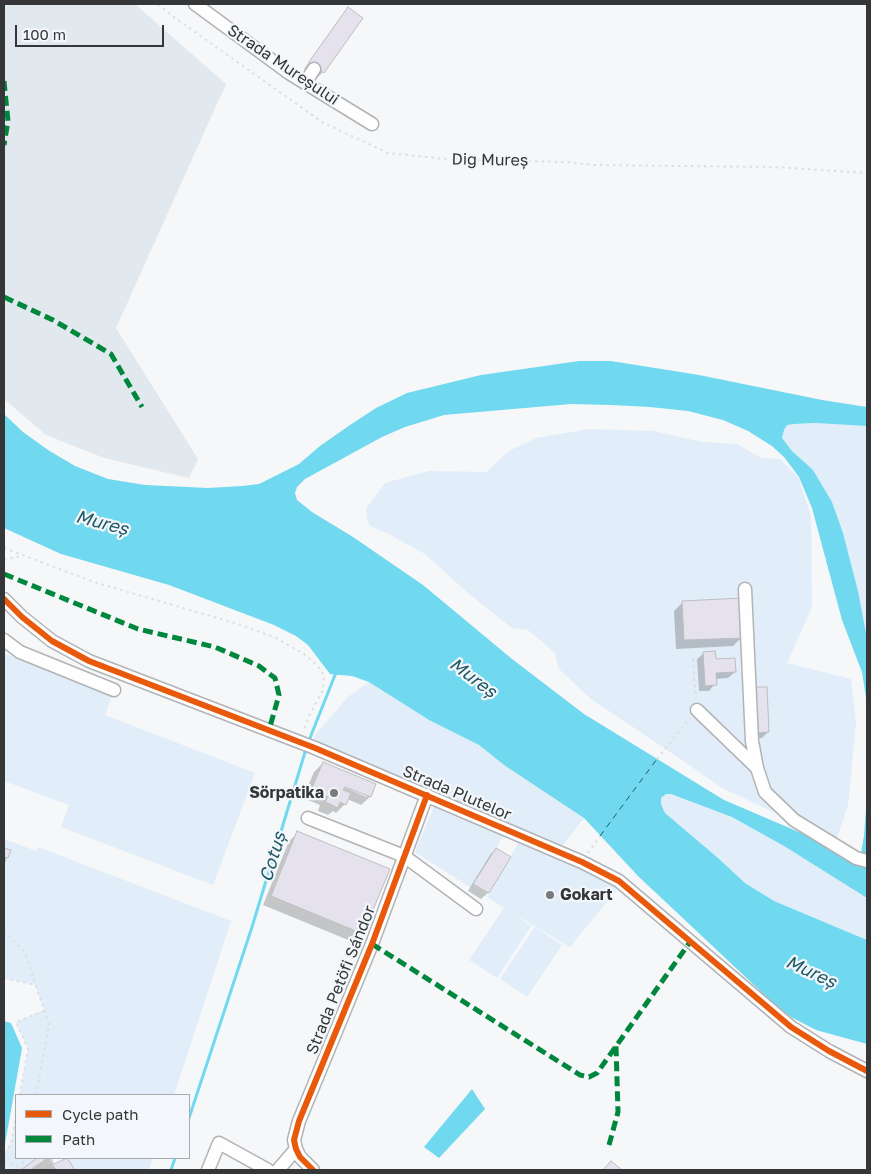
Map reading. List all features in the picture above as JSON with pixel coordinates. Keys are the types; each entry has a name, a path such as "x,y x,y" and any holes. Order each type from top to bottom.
{"street":[{"name":"Strada Mureșului","path":"195,4 289,73 372,124"},
{"path":"305,83 314,69"},
{"path":"745,589 752,741 756,768 765,792 794,820 862,859"},
{"name":"Strada Plutelor","path":"4,598 22,618 52,641 90,661 299,736 315,748 582,862 619,881 791,1027 829,1051 867,1071"},
{"path":"4,640 20,652 114,690"},
{"path":"697,710 756,768"},
{"name":"Strada Petöfi Sándor","path":"296,1149 294,1140 299,1121 372,944 427,795"},
{"path":"308,818 404,856 476,909"},
{"path":"208,1170 219,1143 268,1170"},
{"path":"278,1170 296,1149 300,1157 313,1170"}],"path":[{"path":"4,548 94,582 238,624 276,638 304,654 318,666 324,676 323,690 299,736"},
{"path":"4,560 22,556"},
{"path":"657,759 697,710 693,659"},
{"path":"582,862 600,836"},
{"path":"4,931 25,952 49,1025 36,1094"},
{"path":"4,978 35,985"},
{"path":"20,1094 28,1049 16,1022 44,1011"},
{"path":"4,1153 11,1144 15,1122"},
{"path":"4,1161 21,1169"}],"shaded area":[{"path":"4,4 135,4 226,84 116,328 198,459 189,478 104,458 46,435 4,399"},
{"path":"815,423 867,426 867,638 858,591 843,533 832,502 813,470 792,451 782,438 787,425"},
{"path":"589,429 653,431 702,442 737,444 761,458 780,459 798,477 811,516 812,607 787,663 851,679 856,723 848,805 836,841 724,789 591,699 558,668 555,653 528,630 512,628 468,593 425,554 370,526 367,519 366,509 385,483 429,471 486,472 509,451 536,438"},
{"path":"4,653 112,696 105,715 255,773 213,885 61,827 69,805 4,781"},
{"path":"369,682 429,720 479,745 504,765 584,818 562,846 313,743 314,736 348,697"},
{"path":"666,794 671,794 732,817 784,846 867,898 867,940 774,901 745,883 665,813 661,804 661,798"},
{"path":"435,804 504,835 471,888 415,852"},
{"path":"4,839 36,851 38,847 231,921 174,1094 20,1094 28,1049 16,1022 44,1010 35,985 4,978"},
{"name":"Gokart","path":"519,842 620,886 570,947 512,913 531,926 497,978 469,960 504,908 487,897"},
{"path":"535,927 562,945 527,997 500,979"},
{"path":"15,1122 15,1159 36,1159 21,1170 4,1170 4,1153 11,1144"},
{"path":"68,1159 153,1159 149,1170 75,1170"}],"water":[{"name":"Mureș","path":"579,361 611,361 699,375 822,400 867,407 867,426 815,423 794,424 787,425 782,438 792,451 813,470 832,502 843,533 858,591 867,638 867,704 862,672 842,620 812,508 799,477 784,457 772,446 748,431 723,420 688,411 650,407 571,404 444,415 405,427 382,437 305,479 297,487 295,493 297,500 312,512 353,537 423,585 512,659 584,714 724,800 827,844 846,860 856,863 860,859 864,836 867,796 867,898 784,846 732,817 671,794 666,794 661,798 661,804 665,813 745,883 774,901 867,940 867,1044 816,1030 791,1017 771,1001 638,876 584,818 504,765 479,745 429,720 369,682 352,676 330,674 308,645 296,636 274,625 169,585 61,554 4,528 4,414 23,432 48,450 75,466 108,479 145,485 208,488 242,486 259,484 299,464 320,446 350,425 376,408 407,393 481,375"},
{"path":"4,1021 11,1023 22,1048 4,1145"},
{"path":"472,1089 485,1109 439,1158 424,1147"}],"building":[{"path":"348,7 363,18 324,73 309,62"},
{"path":"742,598 743,638 684,640 682,601"},
{"path":"715,651 716,659 735,658 736,672 716,673 717,685 705,686 703,652"},
{"path":"756,687 767,687 769,732 758,733"},
{"path":"323,762 376,784 371,797 345,787 343,790 351,793 346,805 340,802 338,808 325,802 328,797 311,790"},
{"path":"297,831 390,869 363,934 271,896"},
{"path":"4,848 11,850 8,858 4,857"},
{"path":"496,848 511,857 489,893 473,884"},
{"path":"36,1159 51,1159 54,1164 68,1159 75,1170 21,1170"},
{"path":"46,1159 52,1164 42,1170 30,1170"},
{"path":"611,1161 622,1170 603,1170"},
{"path":"52,1164 56,1170 42,1170"}],"waterway":[{"name":"Cotuș","path":"308,743 337,673"},
{"name":"Cotuș","path":"190,1115 252,927 306,749"},
{"name":"Cotuș","path":"171,1170 175,1159"}],"ferry route":[{"path":"600,836 657,759"}],"marked path":[{"path":"4,81 8,121 4,145"},
{"path":"4,297 53,320 111,354 142,407"},
{"path":"4,574 138,629 215,647 259,666 275,678 279,695 269,730"},
{"path":"372,944 580,1075 589,1077 597,1073 690,942"},
{"path":"609,1145 618,1112 616,1046"}],"cycle path":[{"path":"4,599 22,617 52,641 89,661 315,748 582,862 619,881 791,1027 829,1051 867,1071"},
{"path":"313,1170 300,1157 296,1149 294,1140 299,1121 372,944 427,795"}],"place":[{"name":"Sörpatika","path":"334,793"},
{"name":"Gokart","path":"550,895"}]}
